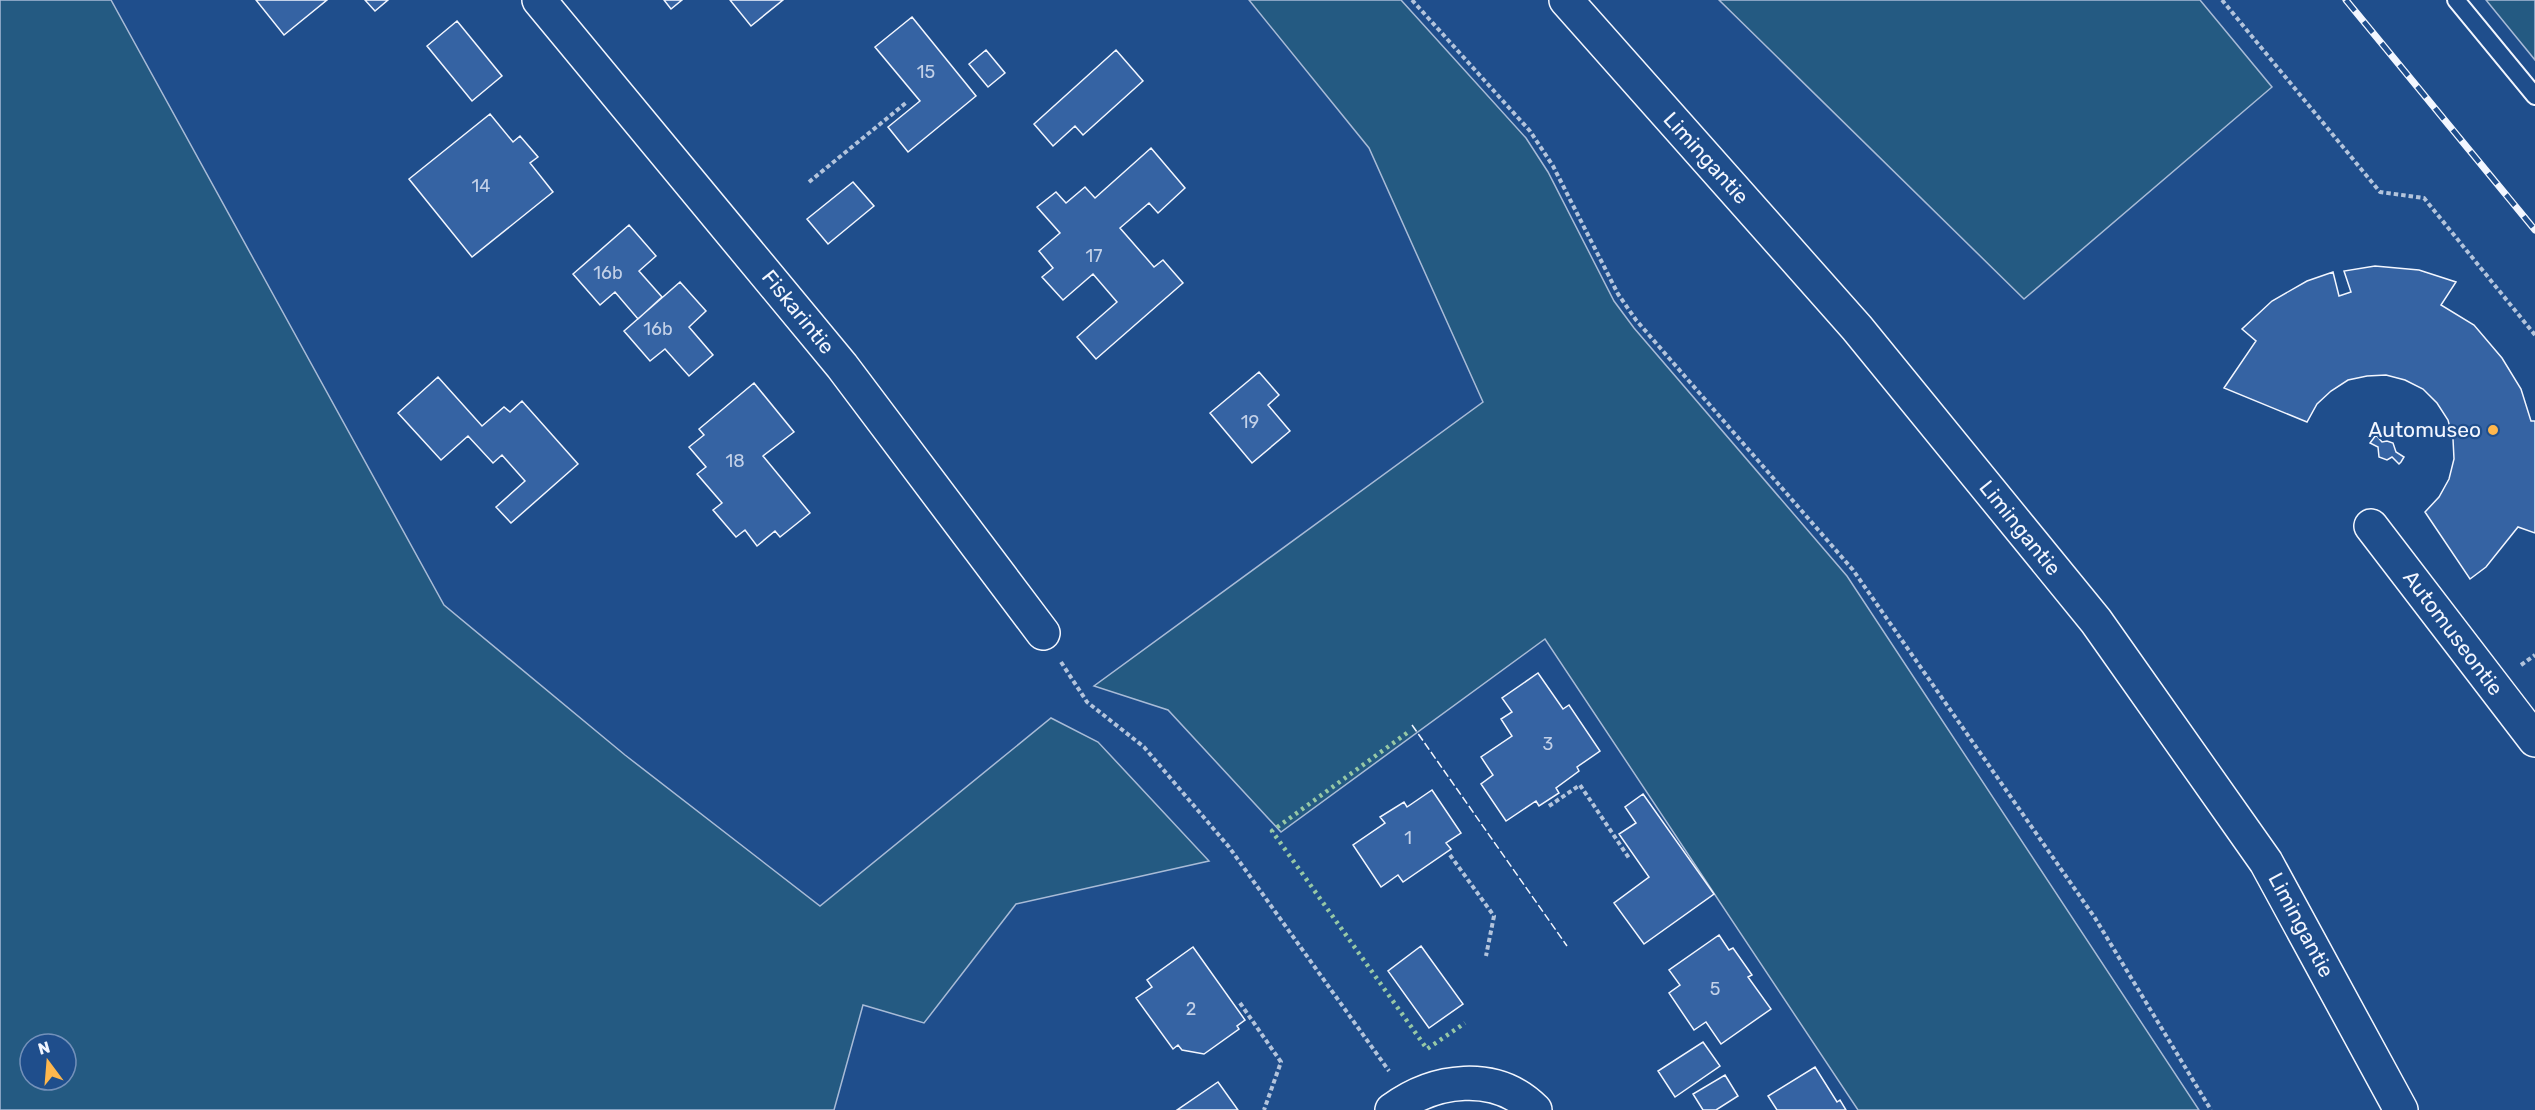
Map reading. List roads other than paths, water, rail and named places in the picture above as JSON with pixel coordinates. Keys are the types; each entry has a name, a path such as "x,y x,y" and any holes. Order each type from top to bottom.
{"main road":[{"name":"Fiskarintie","path":"539,0 842,366 1043,633"},
{"name":"Limingantie","path":"1566,0 1857,328 2096,621 2266,862 2401,1110"},
{"name":"Automuseontie","path":"2371,526 2535,740"},
{"path":"1400,1104 1431,1089 1457,1083 1479,1083 1506,1091 1525,1100 1535,1110"}],"lane":[{"path":"2457,0 2535,96"}],"railway":[{"path":"2346,0 2535,230"}],"place":[{"name":"Automuseo","path":"2493,430"}]}
